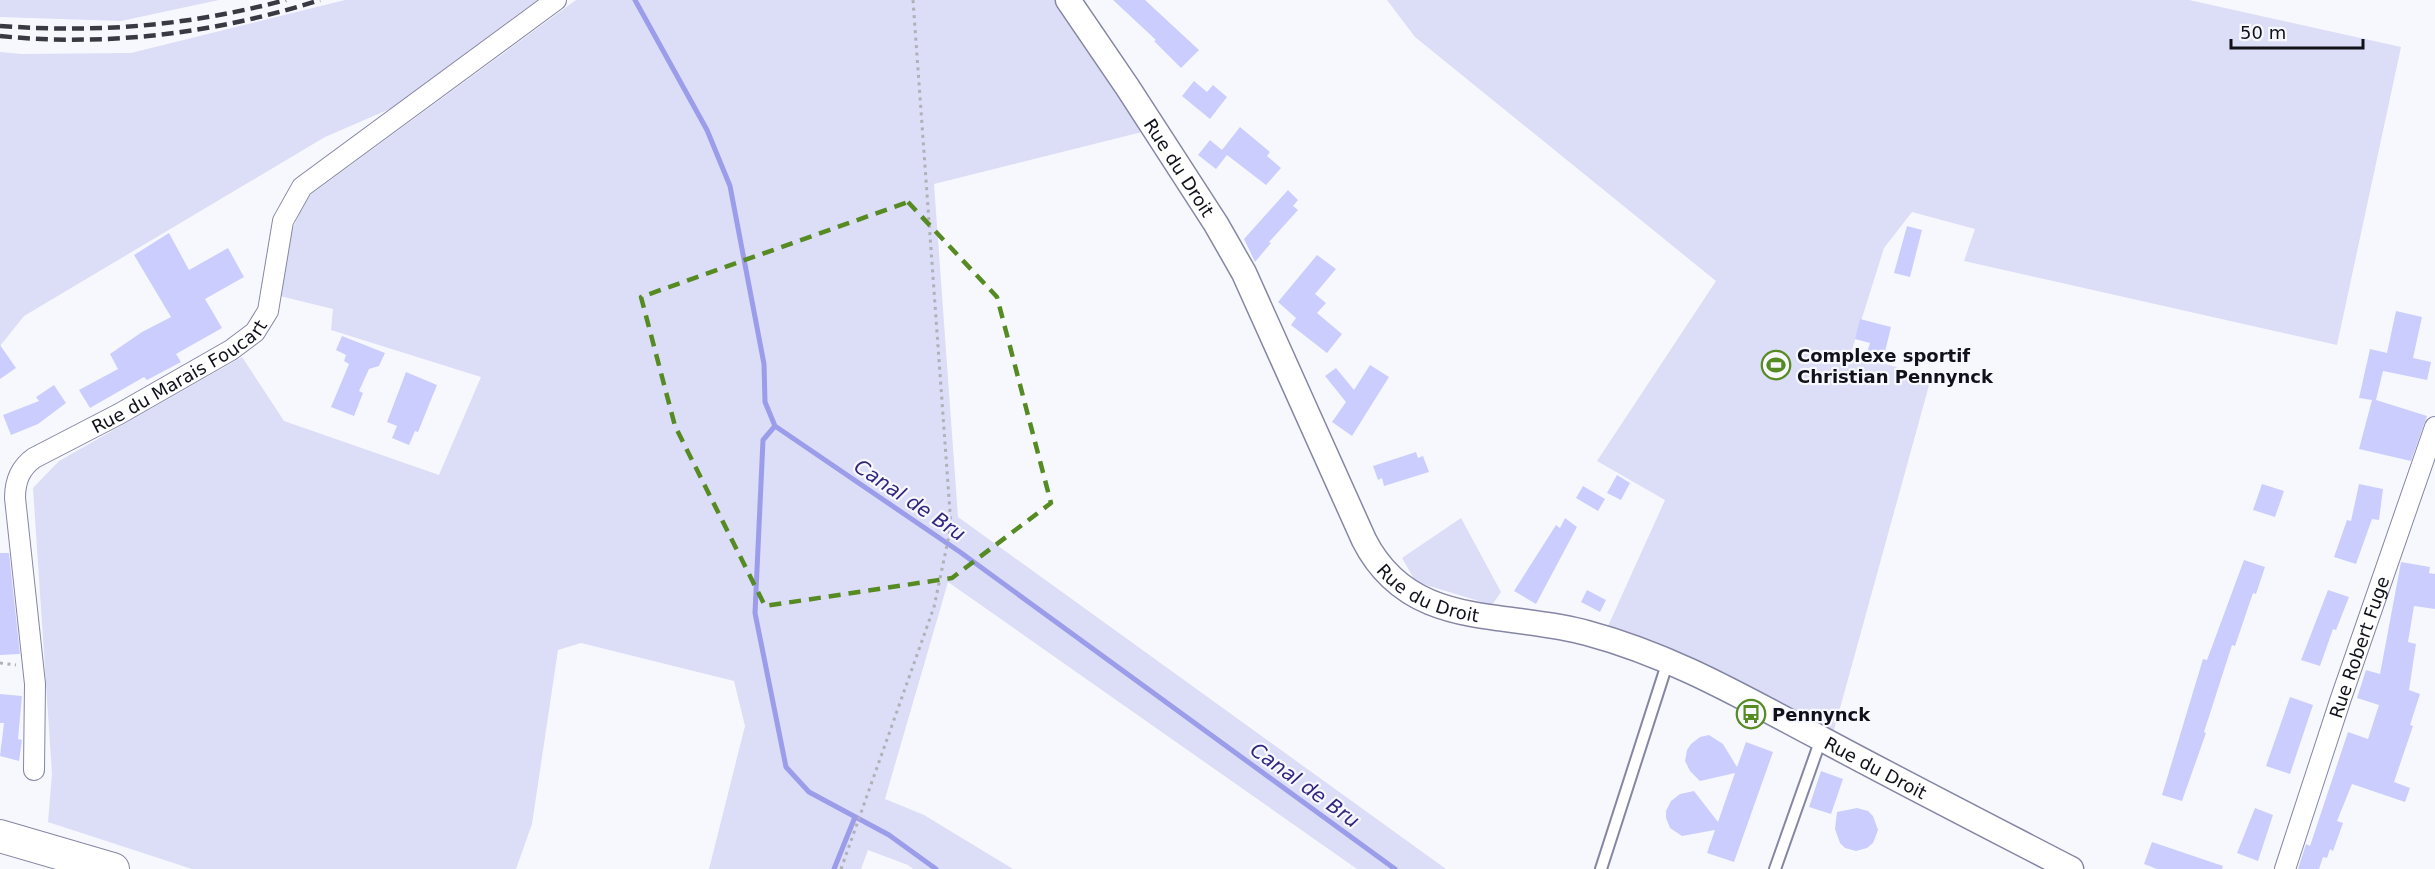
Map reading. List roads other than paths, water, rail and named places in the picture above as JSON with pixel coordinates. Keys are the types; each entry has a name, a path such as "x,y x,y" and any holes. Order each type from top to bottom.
{"main road":[{"path":"0,836 113,869"}],"street":[{"name":"Rue du Marais Foucart","path":"34,770 35,684 15,498 16,480 24,467 34,458 119,414 249,338 260,326 268,310 283,221 302,188 556,0"},
{"name":"Rue du Droit","path":"1068,0 1128,88 1216,224 1239,264 1256,296 1364,540 1373,558 1386,573 1410,593 1447,609 1572,629 1631,646 1668,660 1720,684 2071,869"},
{"name":"Rue Robert Fuge","path":"2285,869 2435,427"}],"lane":[{"path":"1600,869 1668,660"},
{"path":"1775,869 1821,739"}],"waterway":[{"name":"Canal de Bru","path":"635,0 707,130 730,186 764,364 765,402 775,426 960,552 1395,869"},
{"path":"775,426 763,440 755,613 786,767 809,792 889,835 936,869"},
{"path":"834,869 855,817"}],"railway":[{"path":"0,26 74,29 144,25 213,16 286,0"},
{"path":"0,36 81,40 162,34 242,21 320,0"}],"place":[{"name":"Complexe sportif Christian Pennynck","path":"1776,365"},
{"name":"Pennynck","path":"1751,714"}]}
